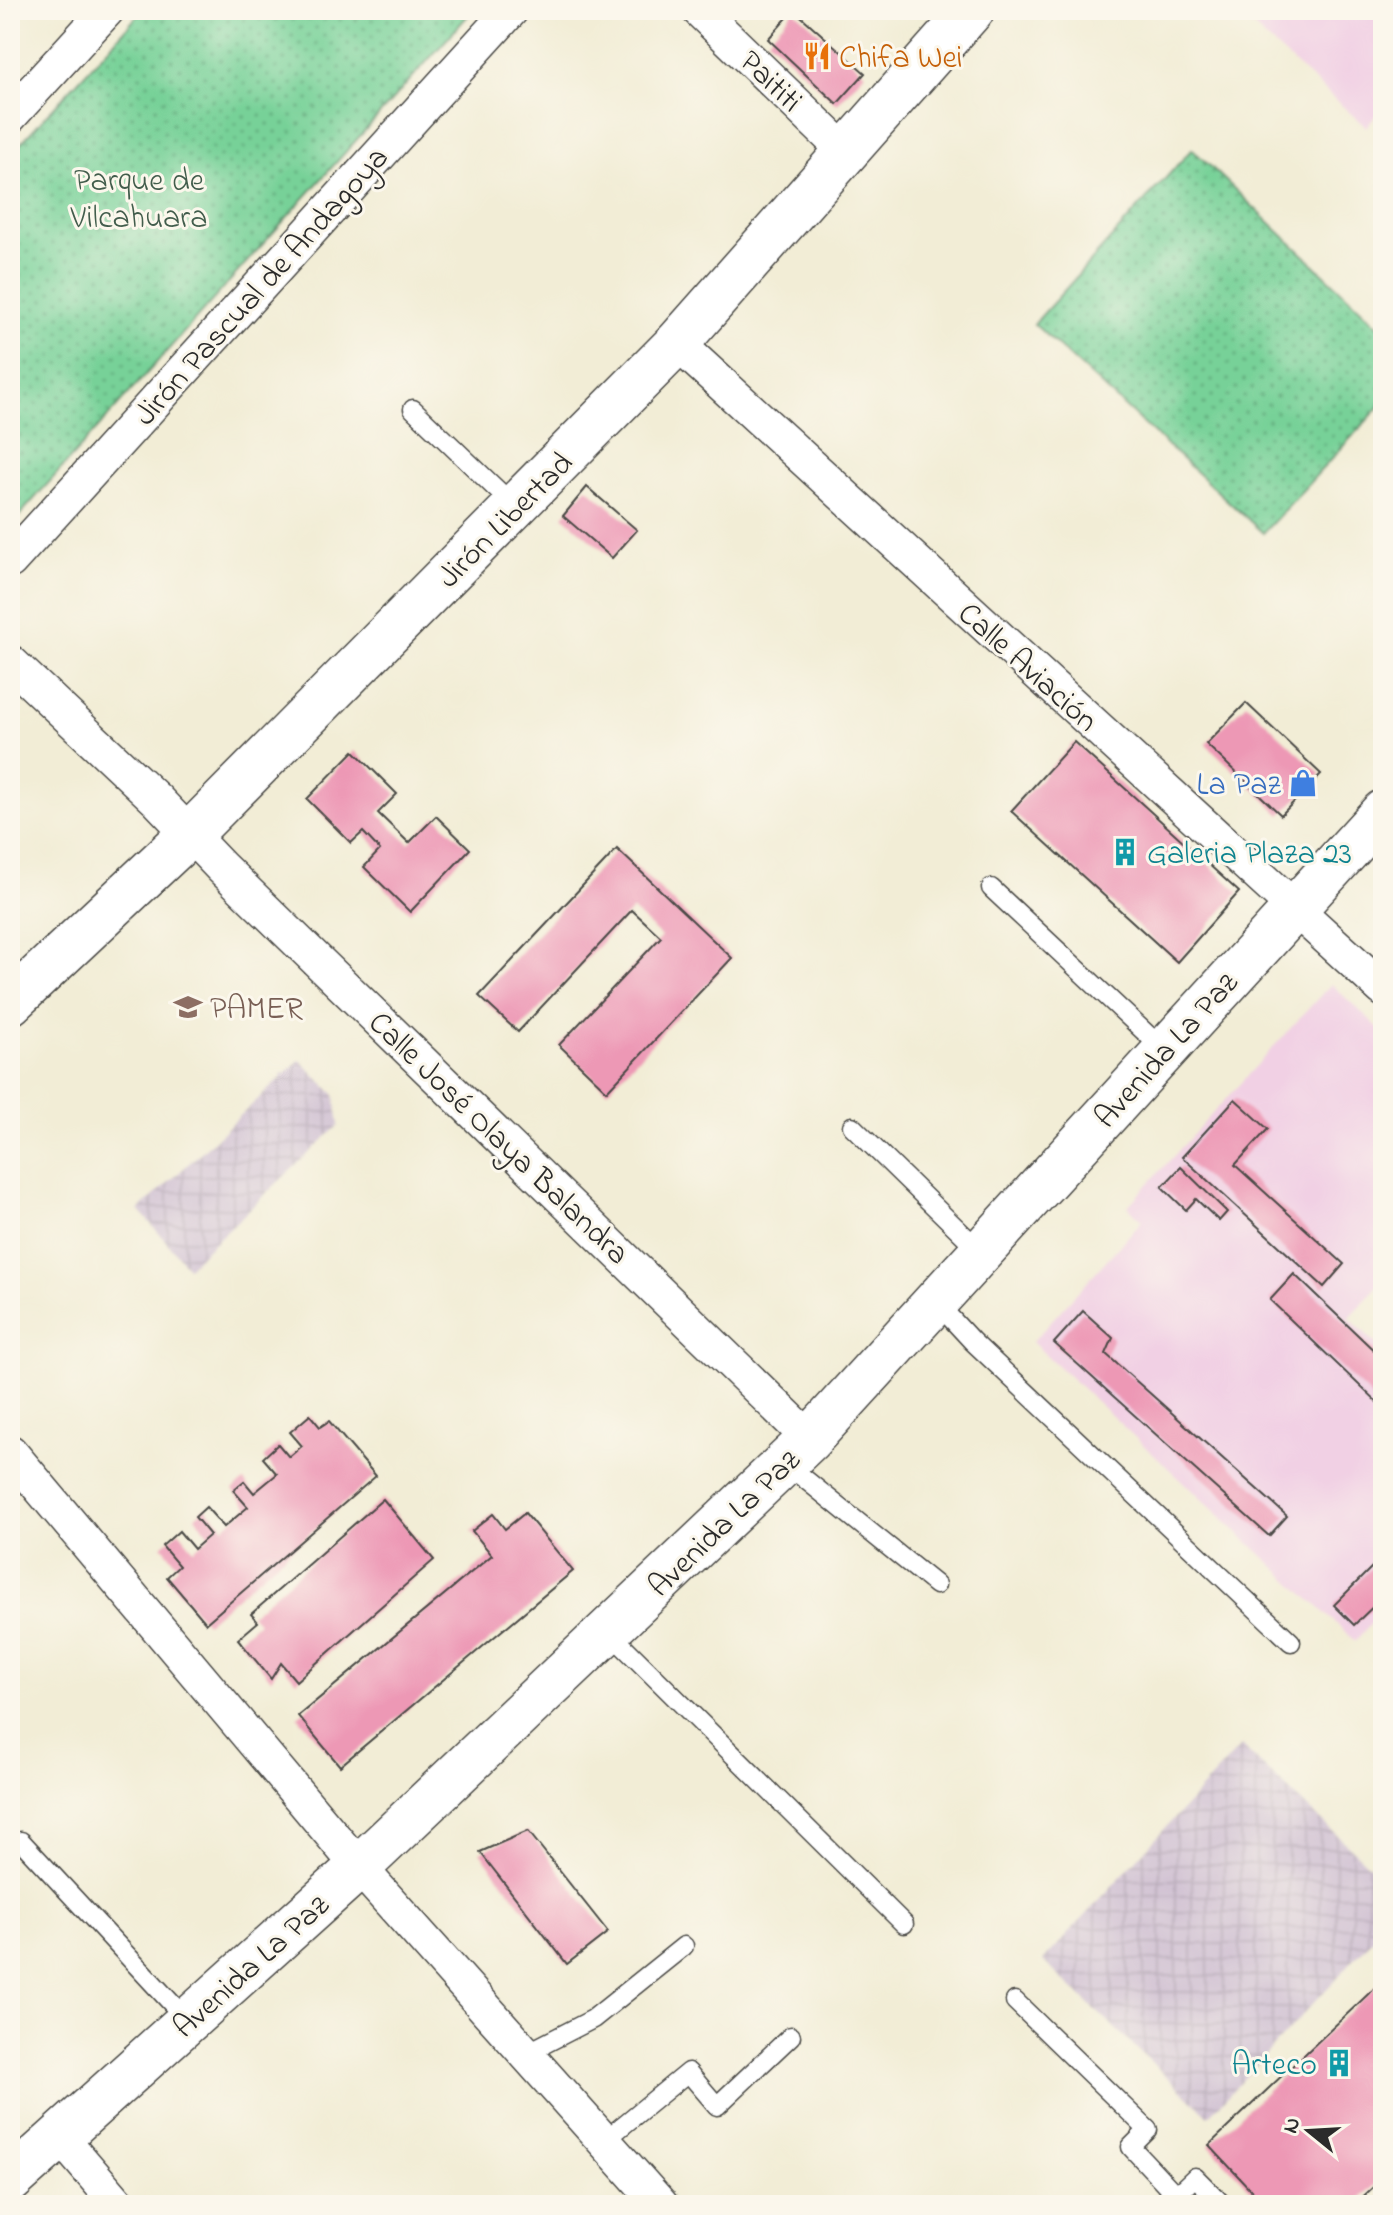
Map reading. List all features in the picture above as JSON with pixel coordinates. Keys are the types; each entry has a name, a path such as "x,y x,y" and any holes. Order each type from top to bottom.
{"main road":[{"name":"Jirón Libertad","path":"10,1003 189,835 677,343 844,150 972,10"},
{"name":"Avenida La Paz","path":"10,2181 359,1867 798,1451 1383,812"}],"street":[{"path":"10,116 107,10"},
{"name":"Jirón Pascual de Andagoya","path":"10,561 511,10"},
{"name":"Paititi","path":"699,10 844,150"},
{"name":"Calle Aviación","path":"677,343 1383,989"},
{"name":"Calle José Olaya Balandra","path":"10,662 157,800 798,1451"},
{"path":"10,1452 359,1867 661,2205"},
{"path":"59,2135 119,2205"}],"lane":[{"path":"413,409 515,507"},
{"path":"991,888 1164,1050"},
{"path":"852,1126 981,1252"},
{"path":"935,1301 972,1341 1291,1642"},
{"path":"798,1451 936,1585"},
{"path":"608,1631 904,1924"},
{"path":"21,1841 188,2021"},
{"path":"525,2054 593,2019 684,1946"},
{"path":"1015,2001 1148,2130 1131,2147 1176,2195 1195,2177 1223,2205"},
{"path":"604,2141 688,2072 717,2106 791,2036"}],"shaded area":[{"path":"1234,10 1383,10 1383,108 1366,127"},
{"path":"1331,984 1383,1032 1383,1281 1349,1318 1383,1350 1383,1610 1355,1641 1032,1342 1142,1221 1128,1206"},
{"path":"300,1060 335,1095 339,1125 188,1267 139,1210"},
{"path":"1241,1746 1383,1878 1383,1928 1209,2116 1043,1961"}],"green space":[{"name":"Parque de Vilcahuara","path":"143,10 473,10 10,526 10,155"},
{"path":"1192,149 1383,330 1383,403 1263,533 1034,324"}],"building":[{"name":"Chifa Wei","path":"794,10 865,73 837,104 768,39"},
{"path":"587,487 637,530 612,558 563,516"},
{"path":"1246,703 1321,774 1281,815 1206,744"},
{"name":"Galeria Plaza 23","path":"1074,742 1239,892 1177,962 1011,811"},
{"path":"354,751 397,794 378,813 409,843 436,816 470,849 410,912 364,867 380,850 363,832 351,843 307,799"},
{"path":"617,849 732,958 607,1091 559,1045 661,937 632,910 518,1032 479,996"},
{"path":"1235,1099 1268,1129 1235,1165 1344,1264 1324,1287 1182,1157"},
{"path":"1181,1167 1227,1212 1219,1221 1196,1199 1186,1210 1162,1187"},
{"path":"1294,1274 1383,1359 1383,1408 1270,1300"},
{"path":"1083,1311 1113,1338 1106,1354 1287,1516 1269,1536 1054,1343"},
{"path":"310,1415 320,1427 329,1421 376,1476 206,1623 167,1577 179,1566 162,1546 179,1531 194,1549 210,1535 195,1517 206,1507 224,1527 248,1507 233,1490 244,1481 254,1493 277,1474 263,1458 278,1444 289,1457 302,1446 290,1432"},
{"path":"383,1499 434,1560 296,1681 281,1663 271,1679 238,1639 258,1622 251,1614"},
{"path":"525,1513 573,1571 340,1766 298,1716 492,1555 472,1531 493,1514 505,1529"},
{"path":"1383,1556 1383,1597 1354,1625 1334,1605"},
{"path":"528,1831 608,1932 567,1964 480,1852"},
{"name":"Arteco","path":"1383,1980 1383,2178 1354,2205 1265,2205 1209,2145"}],"place":[{"name":"Chifa Wei","path":"817,56"},
{"name":"La Paz","path":"1303,783"},
{"name":"Galeria Plaza 23","path":"1125,852"},
{"name":"PAMER","path":"188,1007"},
{"name":"Arteco","path":"1339,2063"}]}
